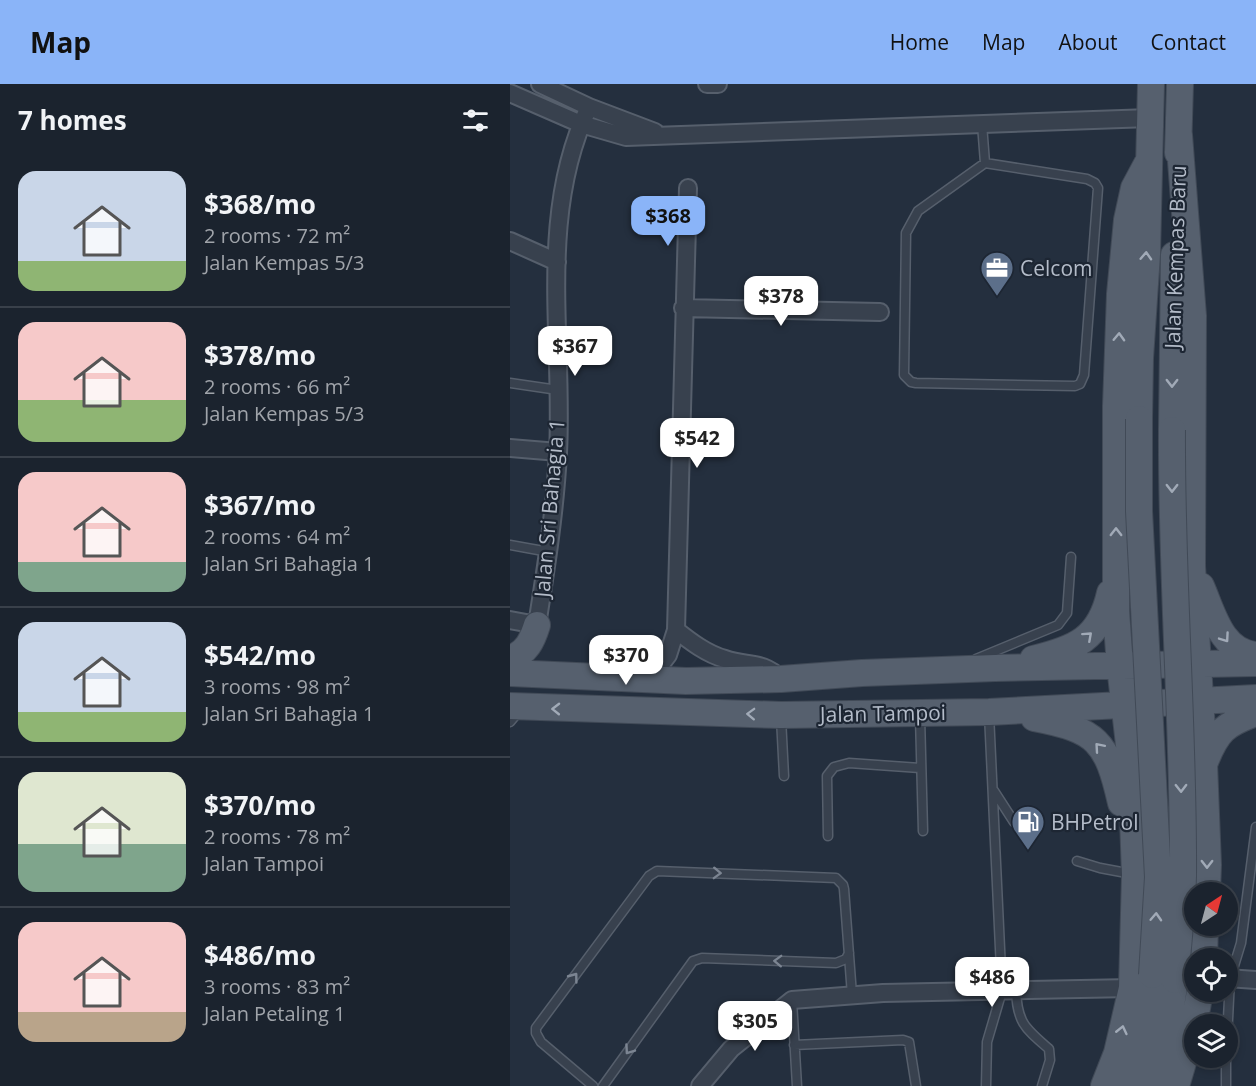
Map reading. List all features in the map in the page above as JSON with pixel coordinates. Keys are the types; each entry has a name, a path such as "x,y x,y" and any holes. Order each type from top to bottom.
{"main road":[{"name":"Jalan Kempas Baru","path":"1151,84 1147,254 1140,358 1138,511 1158,877 1153,981"},
{"name":"Jalan Kempas Baru","path":"1153,981 1183,878 1180,716 1172,512 1173,277 1180,84"},
{"path":"1179,135 1193,316 1192,566 1204,763 1207,882"},
{"path":"1135,868 1131,762 1116,611 1116,406 1120,294 1127,220 1134,188 1149,160"},
{"path":"995,668 1049,656 1073,647 1088,638 1103,618 1110,597 1116,560"},
{"path":"1192,566 1222,635 1233,648 1256,655"},
{"path":"1116,611 1130,622 1138,633 1151,640 1165,642 1184,634 1196,617"},
{"path":"515,669 531,643 537,625"},
{"name":"Jalan Tampoi","path":"515,669 686,681 781,679 995,668 1256,663"},
{"name":"Jalan Tampoi","path":"514,712 781,715 996,712 1256,698"},
{"path":"996,712 1059,723 1081,730 1106,753 1113,770 1135,868 1153,981 1167,1032 1151,1086"},
{"path":"1204,763 1214,740 1227,725 1256,713"},
{"path":"1131,762 1144,750 1176,743 1186,747 1204,763"},
{"path":"1104,1086 1117,1053 1153,981"},
{"path":"1125,1086 1143,1029 1153,981"},
{"path":"1176,1086 1184,1059"}],"street":[{"path":"540,84 589,107 664,135"},
{"path":"707,84 718,84"},
{"path":"510,93 581,124 626,137 1150,118"},
{"name":"Jalan Sri Bahagia 1","path":"537,625 549,552 558,452 557,262 564,184 581,124 589,107"},
{"path":"515,669 649,670 658,668 668,655 676,630 688,188"},
{"path":"510,241 557,262"},
{"path":"683,308 880,312"},
{"path":"510,448 558,452"},
{"path":"510,620 537,625"},
{"path":"676,630 697,646 725,660 760,665 772,670 781,679"},
{"path":"1238,979 1256,980"},
{"path":"700,1086 731,1049 792,1000 1009,991 1153,981"}],"lane":[{"path":"982,124 985,163"},
{"path":"985,163 1087,179 1095,183 1098,188 1084,375 1080,384 1075,386 916,383 911,382 904,375 906,233 918,211 985,163"},
{"path":"510,383 558,390"},
{"path":"510,545 549,552"},
{"path":"899,673 955,664 981,657 1058,625 1067,613 1071,557"},
{"path":"996,712 994,791 1009,991 1025,1027 1049,1049 1050,1060 1042,1086"},
{"path":"920,713 923,831"},
{"path":"781,715 784,776"},
{"path":"828,836 827,776 834,767 849,763 920,768"},
{"path":"994,791 1014,822"},
{"path":"1238,951 1241,943 1256,826"},
{"path":"1077,861 1100,868 1135,868"},
{"path":"593,1086 541,1042 536,1028 652,873 661,871 837,878 844,890 852,996"},
{"path":"603,1086 693,961 702,958 836,963 846,959 850,949"},
{"path":"836,963 851,972"},
{"path":"986,1086 987,1042 1009,991"},
{"path":"792,1000 797,1086"},
{"path":"794,1045 903,1040 909,1042 916,1086"},
{"path":"1226,1068 1226,1086"}],"place":[{"name":"Celcom","path":"997,297"},
{"name":"BHPetrol","path":"1028,851"}]}
